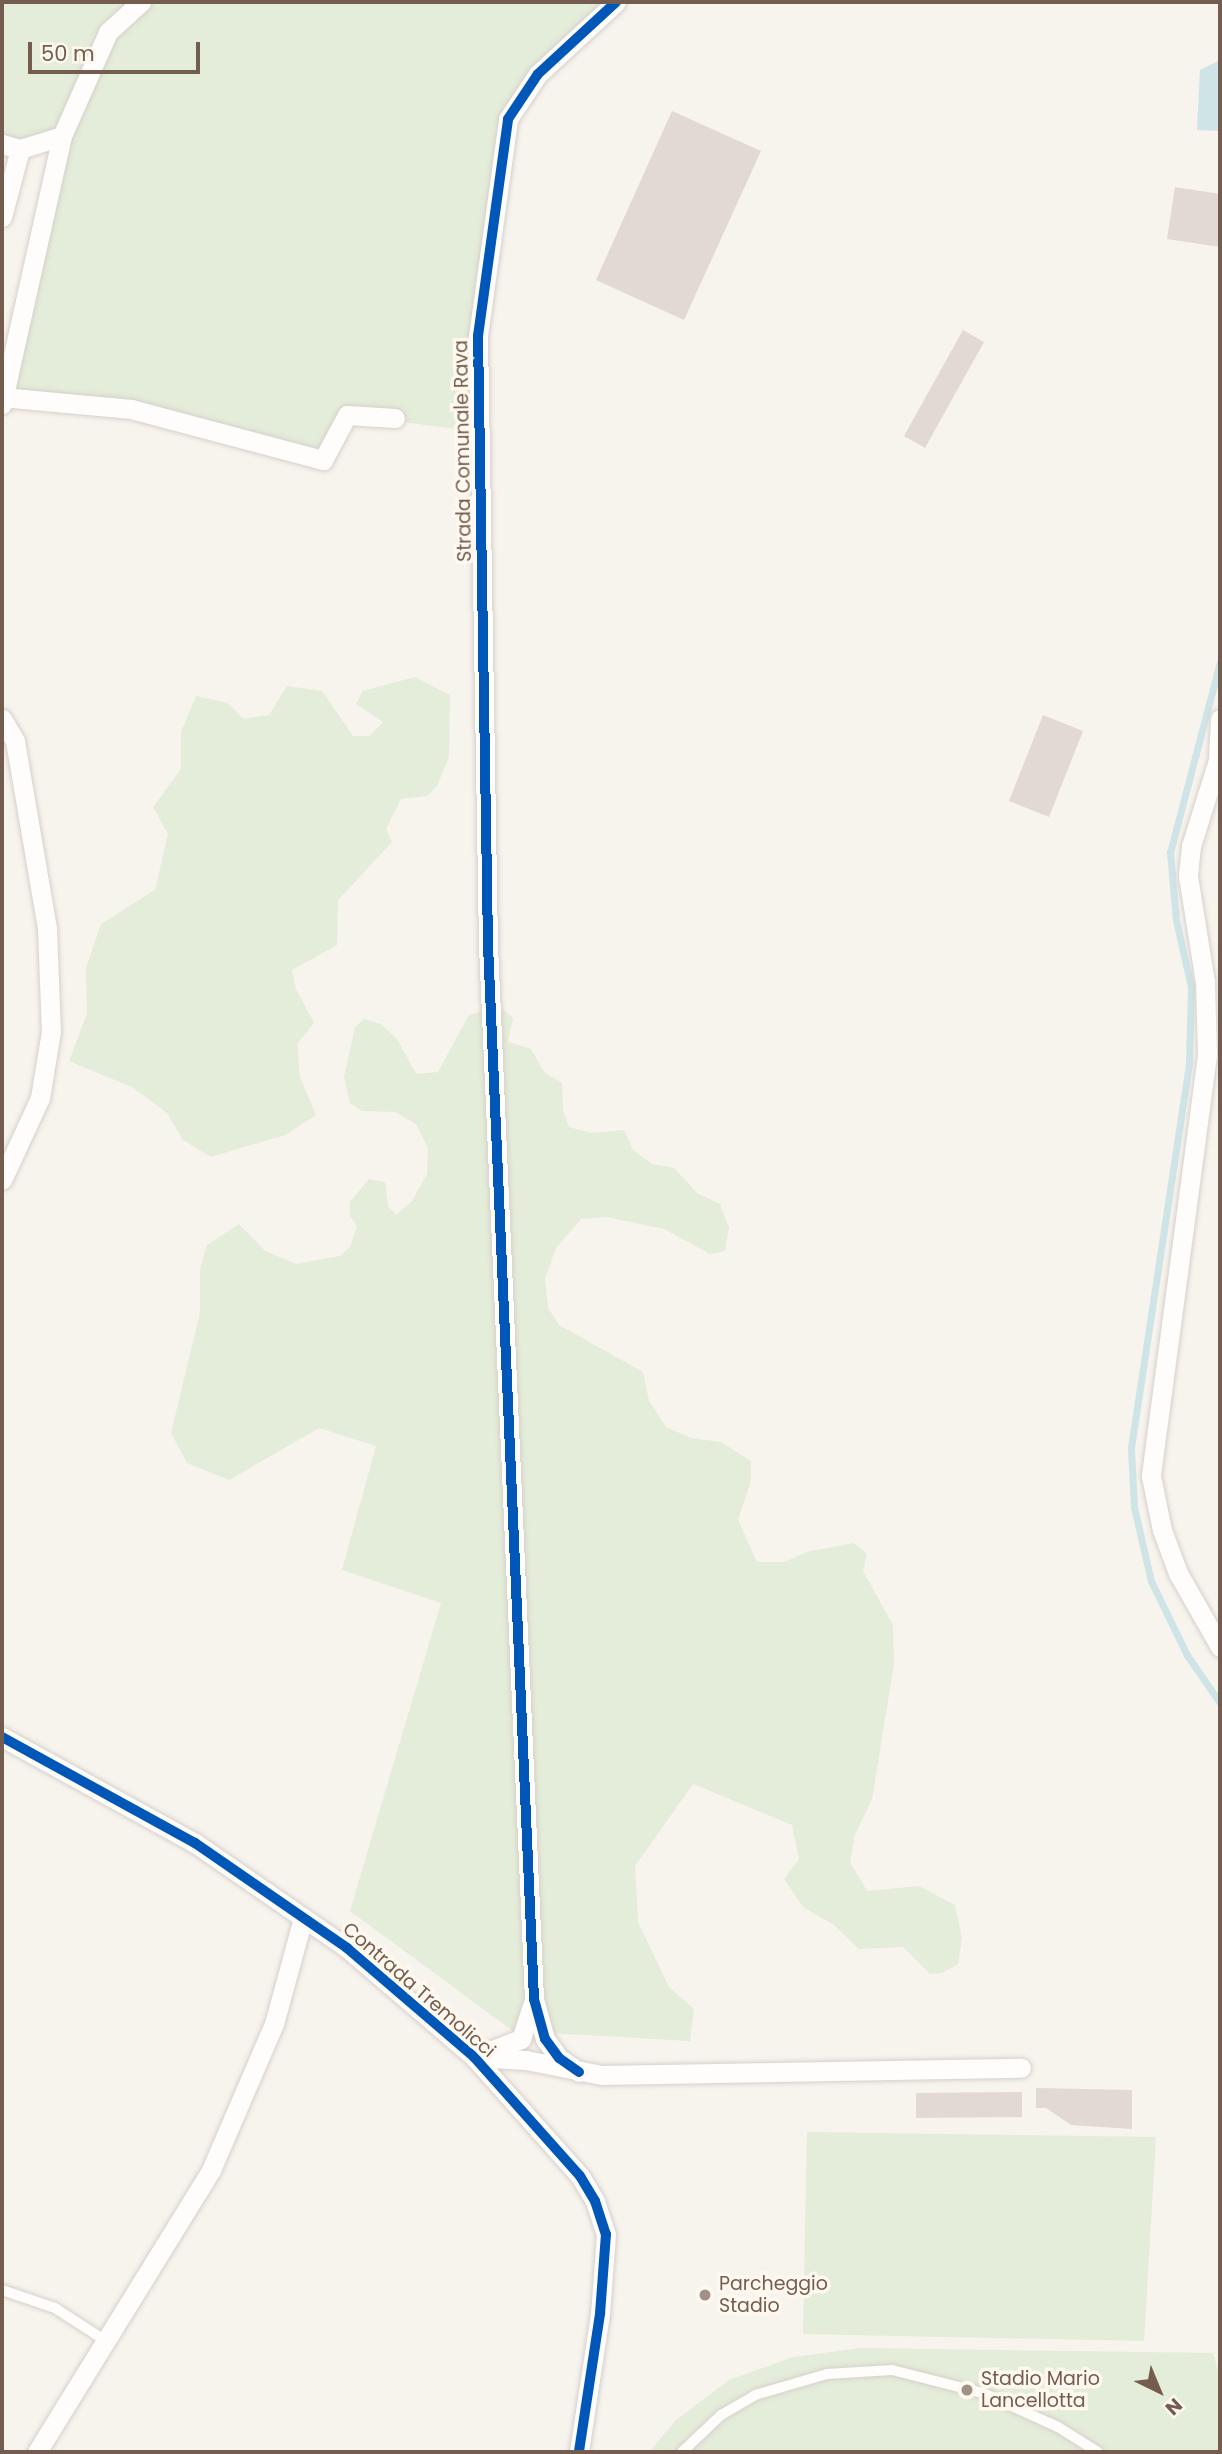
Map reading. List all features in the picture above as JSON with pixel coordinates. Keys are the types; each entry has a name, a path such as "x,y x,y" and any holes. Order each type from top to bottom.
{"street":[{"path":"141,2 108,32 62,136 3,400 131,409 323,460 347,415 395,418"},
{"name":"Strada Comunale Rava","path":"534,1999 488,945 478,336 508,119 538,74 616,2"},
{"path":"2,217 11,146 62,136"},
{"path":"2,719 15,741 47,929 51,1031 40,1098 2,1180"},
{"path":"1220,719 1218,760 1191,846 1188,876 1205,982 1207,1055 1151,1476 1162,1530 1178,1573 1220,1647"},
{"name":"Contrada Tremolicci","path":"2,1737 195,1843 347,1948 474,2057 580,2176 596,2201 606,2234 600,2314 579,2452"},
{"path":"37,2452 211,2170 274,2024 303,1918"},
{"path":"529,2061 521,2039 534,1999"},
{"path":"534,1999 545,2039 559,2058 579,2072"},
{"path":"474,2057 521,2039"},
{"path":"529,2061 542,2053 545,2039"},
{"path":"474,2057 529,2061 601,2075 1021,2068"}],"lane":[{"path":"2,2291 55,2308 106,2341"},
{"path":"682,2452 722,2414 755,2395 827,2374 892,2370 983,2393 1058,2427 1098,2452"}],"green space":[{"path":"2,2 616,2 508,119 497,183 480,432 348,415 323,460 131,409 4,398 62,137 2,144"},
{"path":"415,677 450,695 449,757 437,786 427,796 401,799 386,829 392,842 338,900 337,945 292,970 296,989 314,1023 297,1044 300,1077 316,1115 285,1135 211,1157 183,1140 167,1113 132,1087 69,1061 87,1014 86,968 101,924 155,890 168,834 153,807 181,769 181,732 196,696 228,703 243,719 269,715 287,686 322,691 353,736 370,736 383,722 356,704 363,691"},
{"path":"499,1006 513,1018 508,1042 531,1049 544,1072 562,1083 563,1111 569,1127 591,1133 624,1130 633,1150 652,1164 674,1168 697,1193 720,1204 729,1228 725,1251 710,1254 664,1229 606,1217 581,1219 556,1248 545,1279 548,1308 559,1325 643,1372 649,1401 666,1427 691,1438 721,1442 751,1461 751,1481 738,1520 757,1562 785,1562 806,1552 854,1543 867,1554 863,1571 893,1625 894,1664 872,1799 855,1835 850,1862 867,1891 919,1886 955,1905 962,1938 958,1964 942,1973 930,1974 903,1947 859,1949 834,1925 803,1907 784,1879 799,1859 792,1825 693,1784 635,1866 638,1922 669,1987 694,2009 690,2041 513,2031 350,1911 441,1603 342,1570 376,1446 319,1428 229,1480 187,1463 171,1433 200,1313 200,1269 207,1245 239,1224 265,1251 296,1264 340,1256 350,1247 357,1226 350,1216 350,1202 369,1179 385,1182 388,1206 396,1215 412,1201 427,1174 428,1148 416,1124 395,1112 362,1111 350,1103 344,1077 355,1028 363,1019 381,1024 397,1039 416,1074 438,1072 469,1015"},
{"path":"807,2132 1156,2137 1144,2341 803,2334"},
{"name":"Stadio Mario Lancellotta","path":"861,2348 1213,2353 1220,2379 1220,2452 649,2452 676,2420 729,2380 793,2357"}],"shaded area":[{"path":"1220,60 1220,131 1197,130 1200,70"}],"building":[{"path":"672,111 761,151 684,320 596,280"},
{"path":"1175,187 1220,194 1220,247 1167,239"},
{"path":"963,330 984,342 925,448 904,436"},
{"path":"1043,715 1083,731 1049,817 1009,801"},
{"path":"1036,2088 1132,2090 1132,2129 1071,2125 1046,2108 1036,2108"},
{"path":"1022,2092 1022,2117 916,2118 916,2093"}],"waterway":[{"path":"1220,662 1170,852 1176,920 1191,987 1189,1064 1131,1449 1134,1507 1151,1581 1187,1655 1220,1703"}],"cycle path":[{"path":"579,2072 559,2058 545,2039 534,1999 488,945 478,336 508,119 538,74 616,2"},
{"path":"2,1737 195,1843 347,1948 474,2057 580,2176 595,2201 606,2234 600,2314 579,2452"}],"place":[{"name":"Parcheggio Stadio","path":"705,2295"},
{"name":"Stadio Mario Lancellotta","path":"967,2390"}]}
